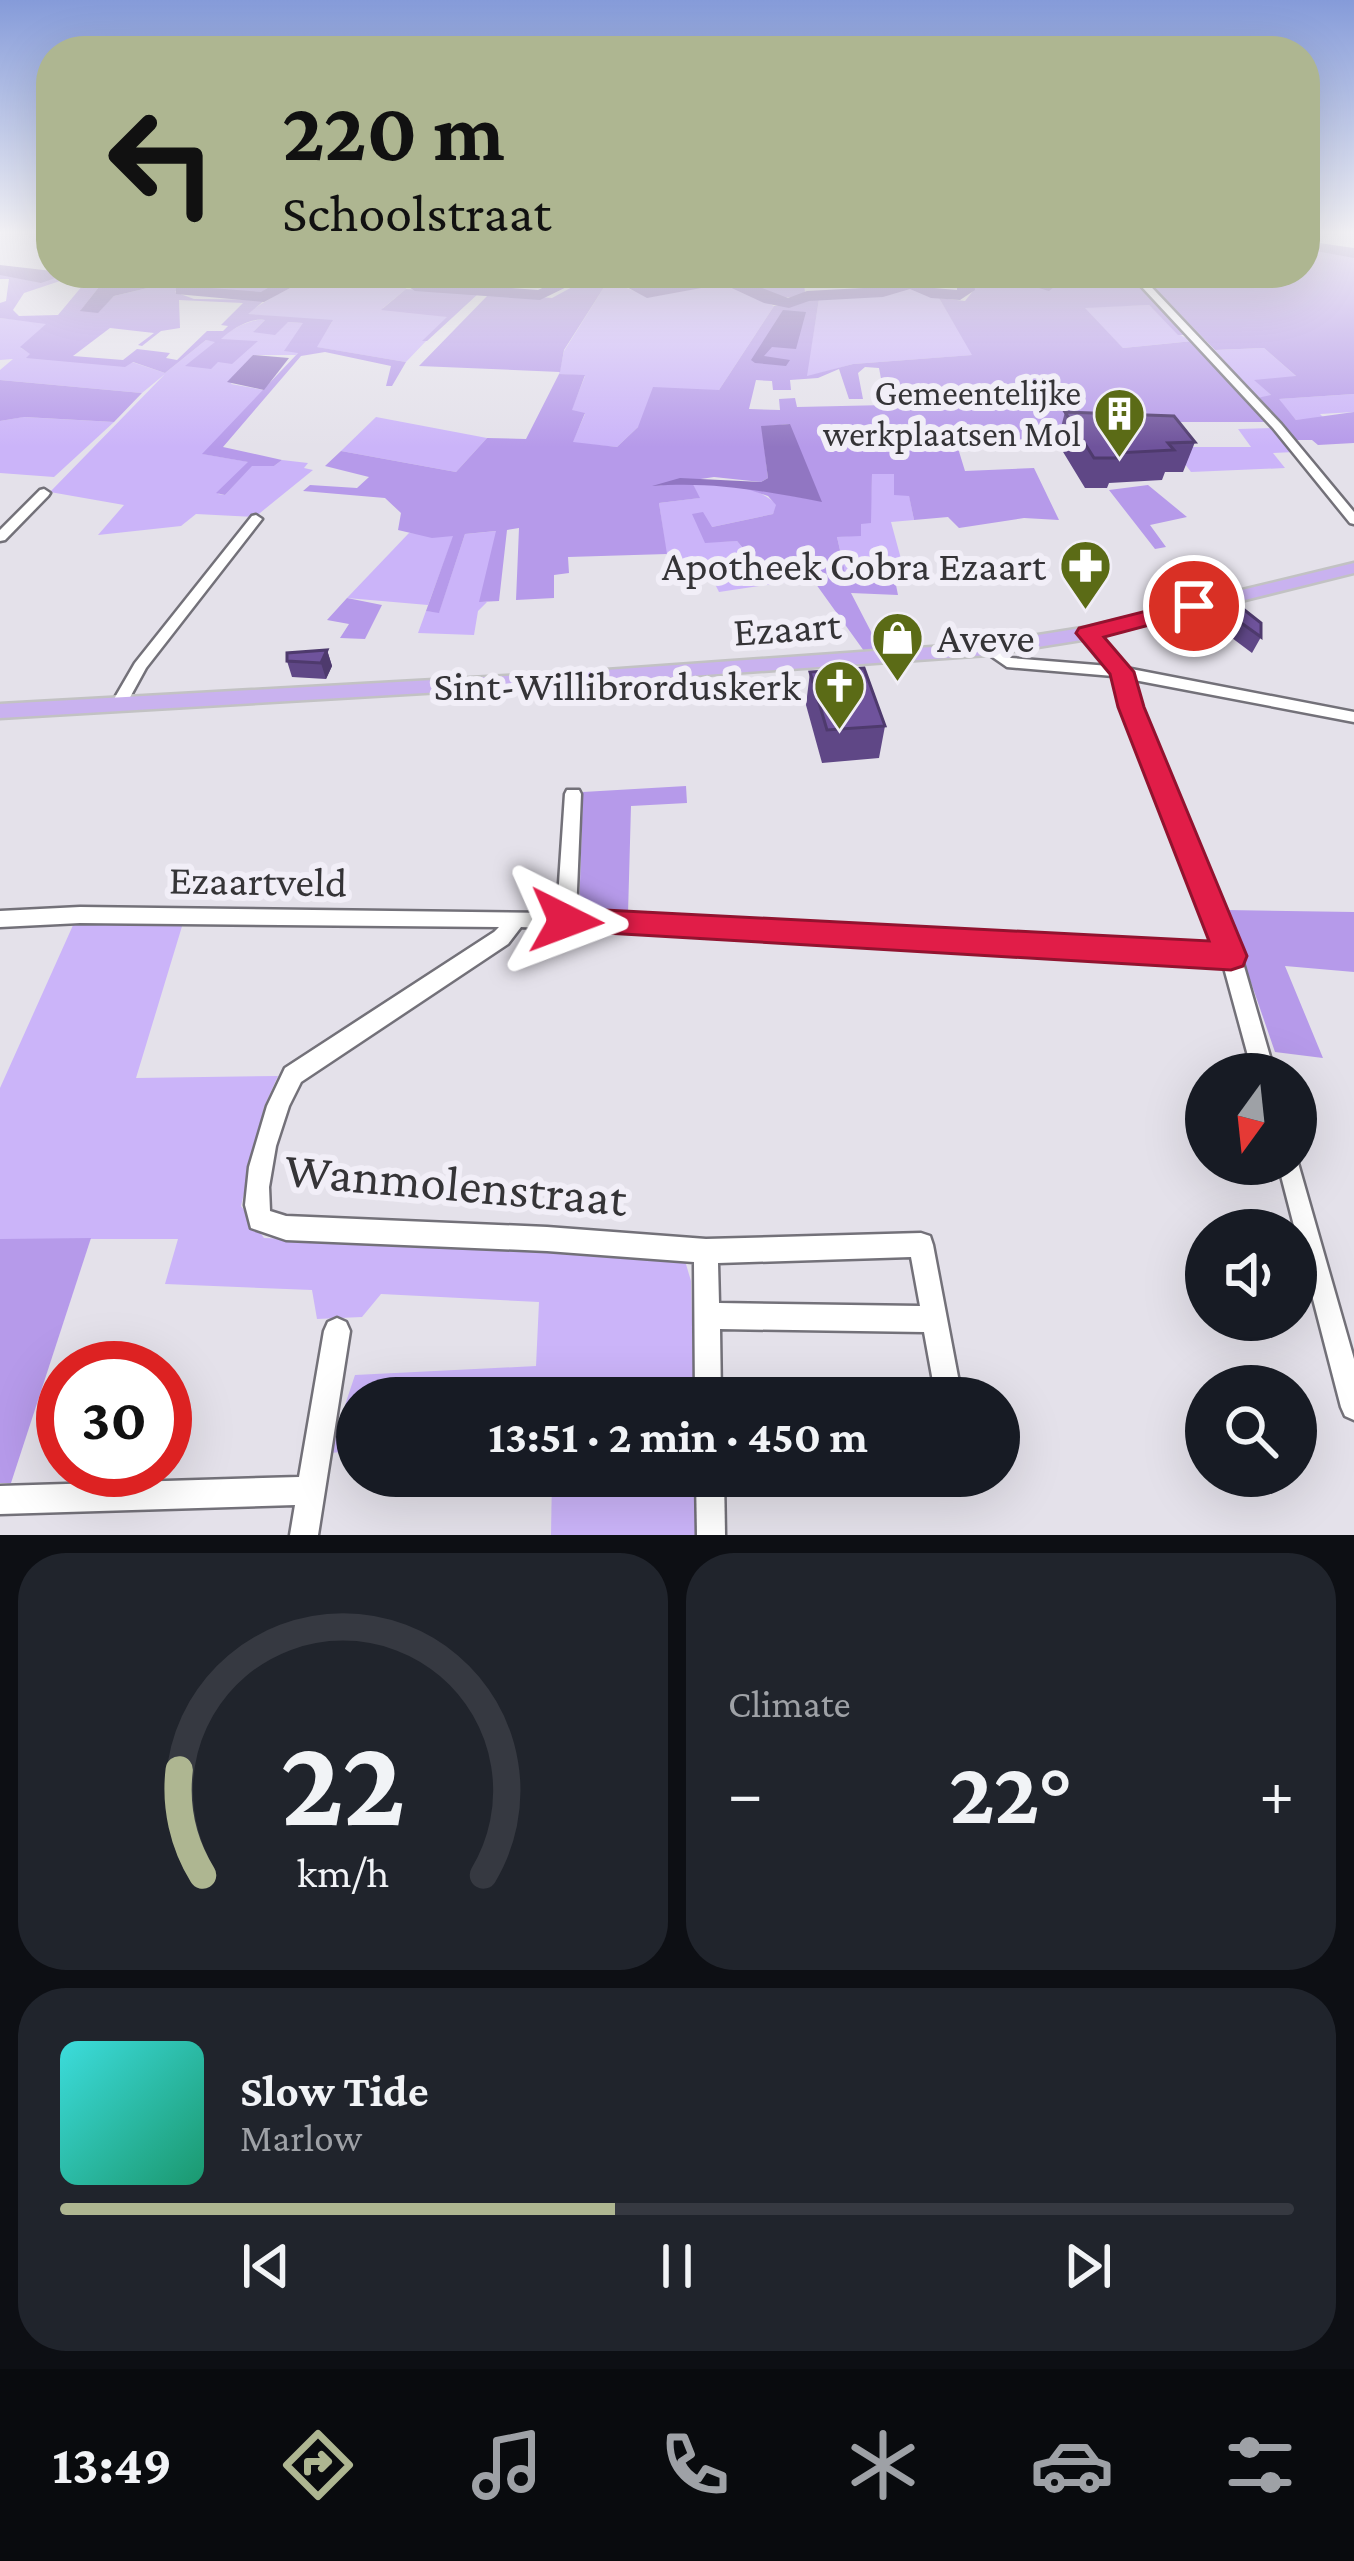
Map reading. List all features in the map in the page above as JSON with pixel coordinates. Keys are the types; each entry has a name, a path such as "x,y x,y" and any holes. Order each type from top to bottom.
{"main road":[{"name":"Ezaart","path":"0,710 988,649 1088,633 1354,568"}],"street":[{"path":"1162,304 1277,426 1354,520"},
{"path":"0,537 44,493"},
{"path":"118,706 140,665 256,519"},
{"path":"1088,633 1121,672 1231,956 1258,1053"},
{"path":"988,649 1007,662 1121,672 1354,717"},
{"path":"566,921 573,794"},
{"name":"Ezaartveld","path":"0,919 80,915 516,919 1231,956"},
{"name":"Wanmolenstraat","path":"516,919 485,949 293,1075 284,1090 254,1202 260,1220 272,1226 706,1251 921,1245 945,1377"},
{"path":"1295,1185 1354,1407"},
{"path":"706,1251 709,1377"},
{"path":"710,1316 934,1319"},
{"path":"304,1535 337,1331"},
{"path":"0,1500 311,1491"},
{"path":"710,1497 711,1535"}],"shaded area":[{"path":"0,304 17,304 13,310 19,316 58,315 67,304 86,304 81,310 98,312 106,304 179,304 180,328 161,331 142,346 138,345 154,333 110,328 73,356 123,360 137,349 170,353 166,358 177,360 207,331 223,331 228,326 221,325 242,304 261,304 248,314 333,320 317,347 406,362 392,386 386,386 391,366 325,352 301,356 223,447 282,460 274,466 252,466 225,495 216,493 248,462 202,454 298,353 284,351 303,323 288,322 275,335 253,332 265,320 253,320 221,339 258,341 232,364 218,362 211,369 185,366 215,342 206,340 165,373 133,362 125,367 26,358 30,354 20,347 46,324 0,318"},
{"path":"86,304 107,304 98,313 80,311"},
{"path":"262,304 388,304 383,308 449,317 406,362 316,347 332,322 245,314"},
{"path":"389,304 467,304 427,341 422,341 447,317 381,310"},
{"path":"480,304 594,304 564,350 560,372 419,366"},
{"path":"594,304 774,306 719,390 638,427 617,447 572,443 585,414 571,411 585,376 559,374 564,351"},
{"path":"818,304 942,304 973,355 853,364 806,377"},
{"path":"818,304 807,376 853,364 972,355 942,304 1158,304 1188,335 1178,335 1149,305 1085,308 1123,348 1193,341 1265,422 1159,422 1134,416 1032,432 1035,438 957,445 965,471 1034,468 1059,520 1024,518 959,528 948,517 914,520 909,496 894,495 894,474 872,474 871,523 861,524 861,536 837,537 845,572 895,580 898,595 851,593 880,649 864,651 813,580 773,584 737,541 705,543 692,514 703,512 712,527 773,514 776,505 768,496 738,486 821,501 789,424 762,427 768,478 761,482 714,477 654,486 692,482 700,498 659,503 667,554 568,557 569,573 554,575 554,598 516,600 519,528 507,530 499,601 479,602 496,531 465,534 439,613 426,611 453,536 432,538 398,530 401,513 385,498 303,491 310,485 357,488 369,477 325,466 341,451 456,472 487,438 526,439 559,374 585,375 572,410 585,413 573,442 617,447 638,427 653,387 719,390 774,306","holes":["865,367 879,368 886,405 797,407 795,398 779,399 780,410 749,409 756,380 772,381 773,390 791,390 790,380 818,378 839,369 849,399 863,399 858,373"]},
{"path":"1170,304 1354,304 1354,394 1279,399 1296,420 1354,412 1354,443 1318,445 1296,440 1257,398 1271,395 1254,380 1296,376 1264,348 1215,350"},
{"path":"1149,305 1178,334 1193,341 1123,348 1083,307"},
{"path":"783,310 806,312 796,349 772,347 764,356 790,360 786,366 755,363 751,360"},
{"path":"0,318 48,323 21,348 31,354 132,362 165,373 206,340 215,342 244,324 266,319 254,331 304,323 285,351 299,352 296,355 253,355 231,384 264,390 203,454 249,462 218,494 225,495 252,465 274,466 282,460 308,463 304,468 313,470 255,517 196,514 181,526 98,535 124,505 50,492 165,374 142,393 0,380 0,370 13,359 0,360"},
{"path":"1264,348 1297,377 1256,381 1272,396 1257,398 1215,350"},
{"path":"253,355 289,358 264,390 227,382"},
{"path":"0,380 142,393 114,422 24,417 0,421"},
{"path":"1354,394 1354,412 1320,414 1325,419 1296,420 1278,399"},
{"path":"23,417 114,422 54,477 0,473 0,421"},
{"path":"376,417 487,438 456,472 341,451"},
{"path":"790,424 822,502 716,486 652,486 680,478 761,482 768,478 761,426"},
{"path":"1274,428 1294,452 1273,453 1285,468 1191,472 1172,447 1251,447 1238,429"},
{"path":"872,474 894,474 909,495 914,520 891,522 907,581 845,572 837,537 861,535 861,523 870,523"},
{"path":"692,482 748,489 777,505 773,514 712,527 705,542 737,541 773,584 719,592 710,574 669,573 659,503 699,498"},
{"path":"1148,485 1187,517 1150,525 1166,547 1155,549 1109,490"},
{"path":"497,531 480,601 487,602 478,611 474,635 418,633 426,611 439,612 465,534"},
{"path":"409,533 454,535 428,605 347,598"},
{"path":"347,598 382,605 365,639 340,638 349,624 327,620"},
{"path":"686,786 687,803 631,806 628,914 579,913 583,792"},
{"path":"1226,910 1354,912 1354,972 1285,966 1323,1058 1317,1053 1275,1052"},
{"path":"74,923 183,923 136,1078 278,1076 264,1107 241,1206 264,1238 543,1249 685,1261 691,1281 693,1377 354,1377 536,1366 539,1302 381,1294 362,1317 317,1319 312,1290 165,1284 178,1239 0,1239 0,1088"},
{"path":"91,1238 57,1341 36,1341 36,1406 11,1483 0,1483 0,1239"},
{"path":"552,1497 695,1497 696,1535 551,1535"}],"building":[{"path":"1065,412 1174,416 1195,442 1168,443 1174,450 1094,458"},
{"path":"1233,601 1261,623 1261,637 1240,622 1213,622 1198,610"},
{"path":"327,650 321,663 287,661 287,653"},
{"path":"864,668 885,726 827,730 810,672"}],"place":[{"name":"Gemeentelijke werkplaatsen Mol","path":"1120,459"},
{"name":"Apotheek Cobra Ezaart","path":"1085,611"},
{"name":"Aveve","path":"898,683"},
{"name":"Sint-Willibrorduskerk","path":"840,731"}],"route":[{"path":"566,921 1231,956 1121,672 1088,633 1194,606"}]}
